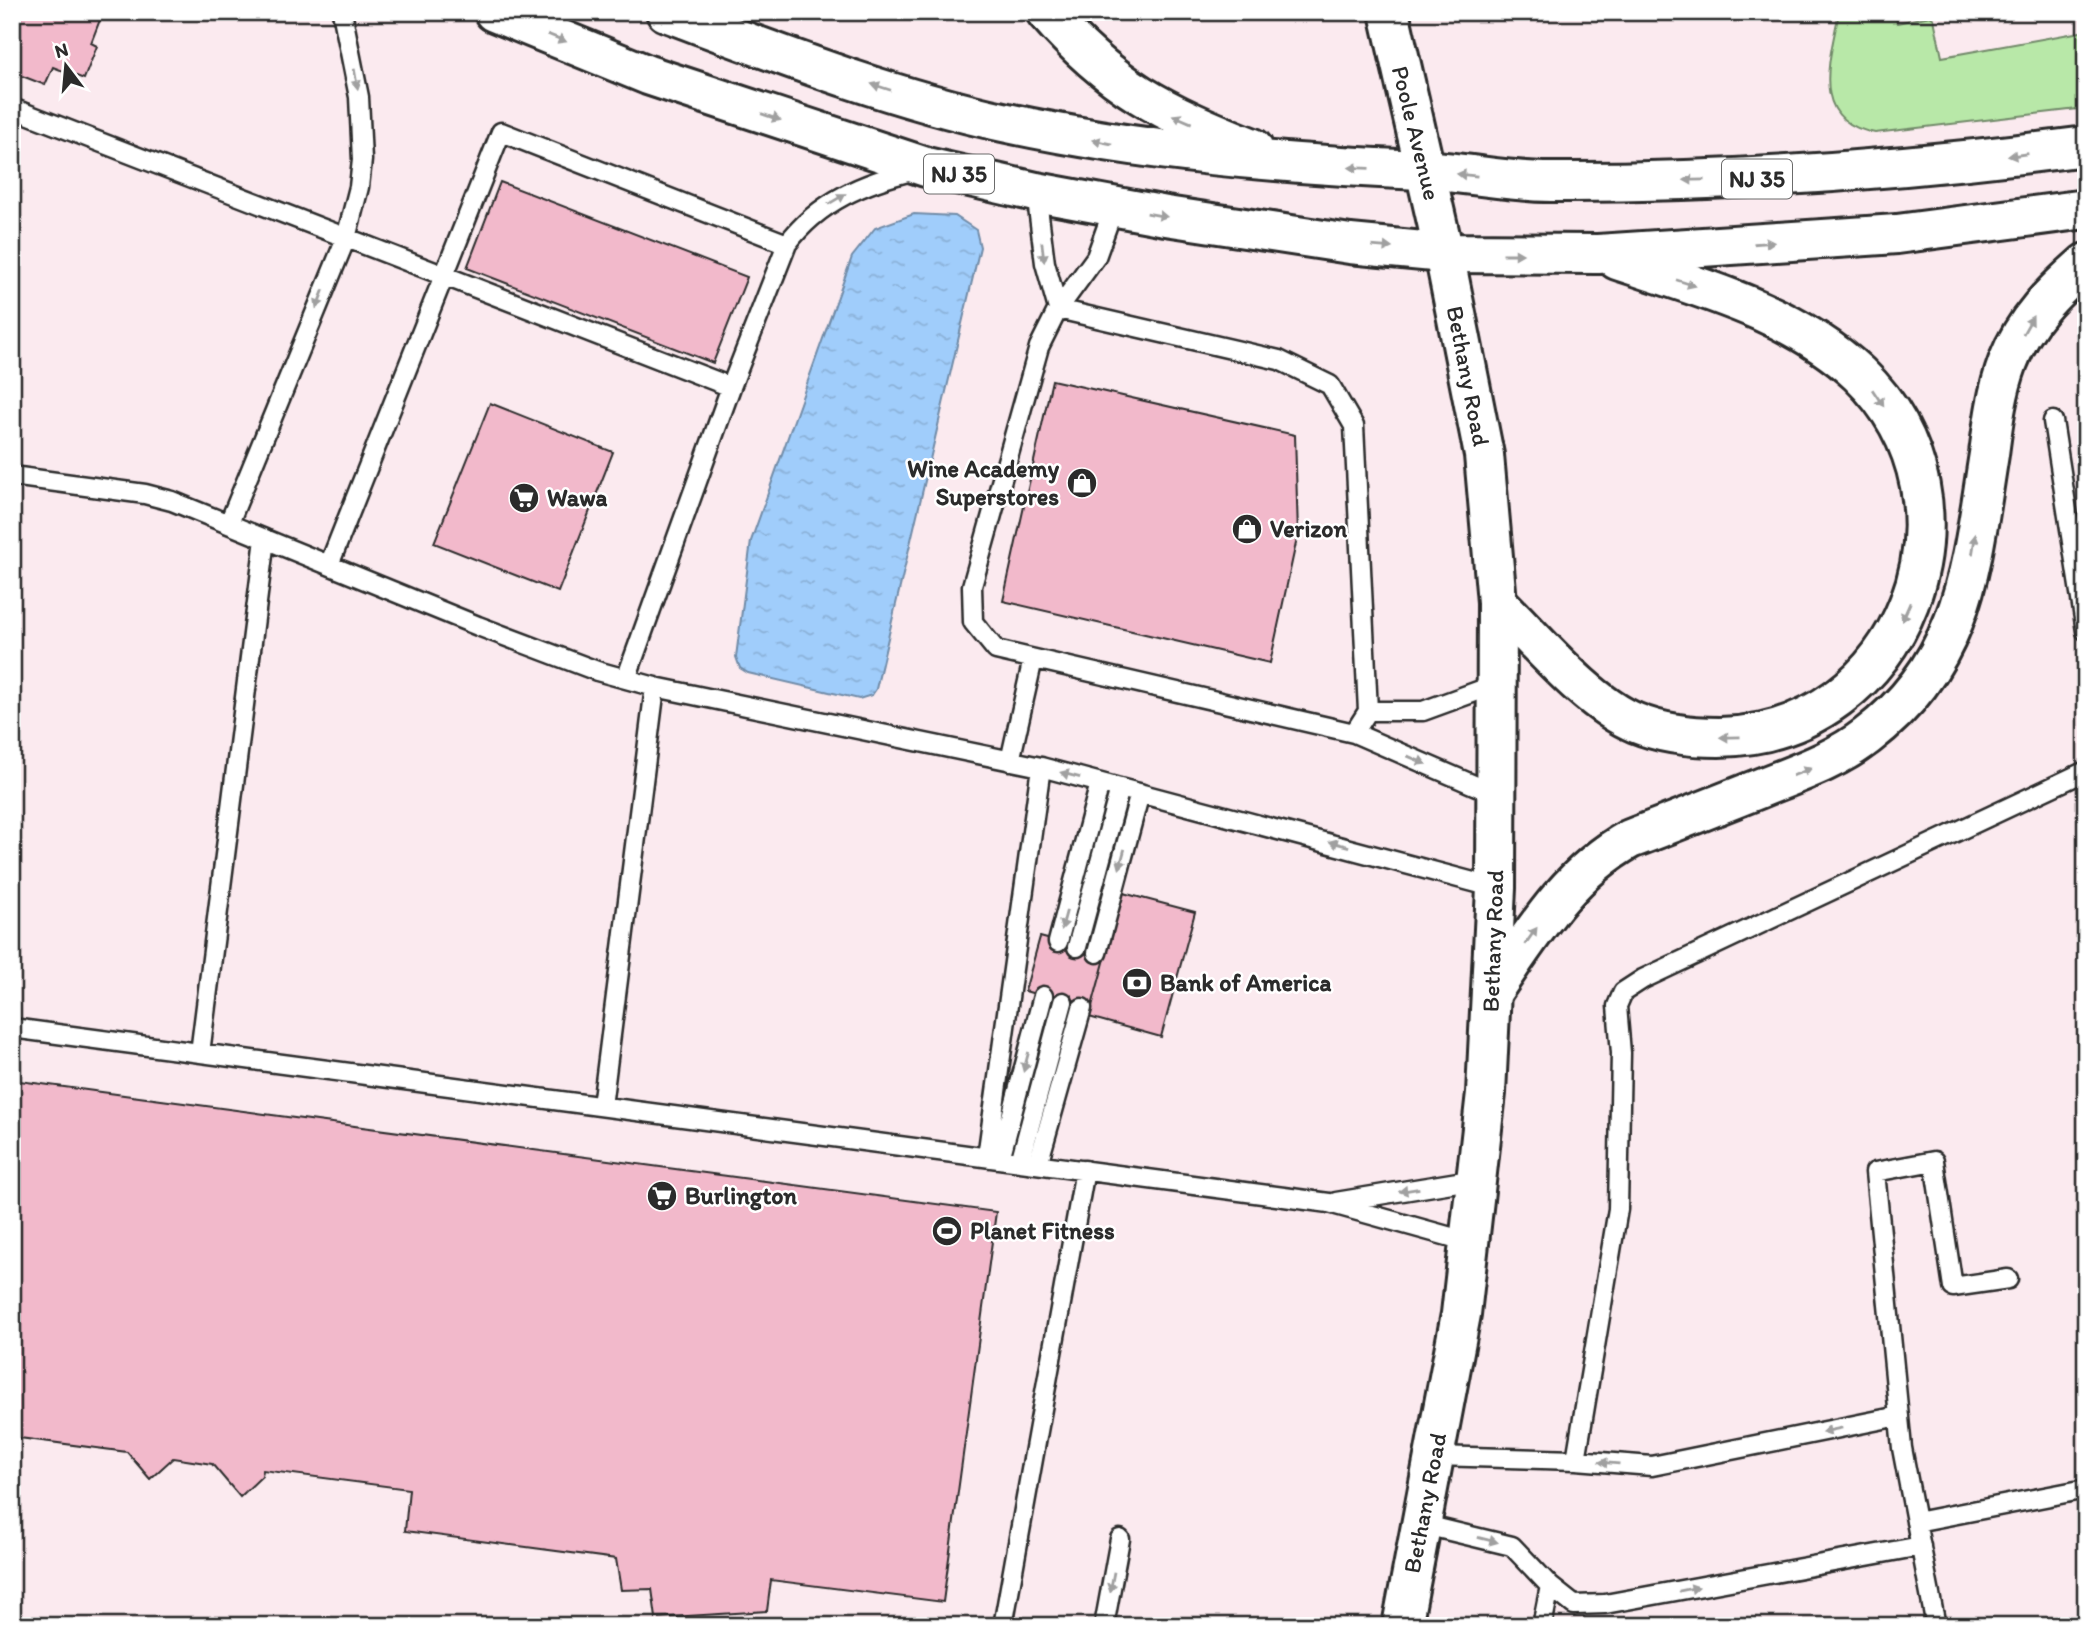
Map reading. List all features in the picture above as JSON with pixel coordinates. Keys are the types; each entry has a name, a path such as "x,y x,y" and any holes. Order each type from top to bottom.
{"main road":[{"name":"NJ 35","path":"494,12 648,75 926,167 1114,207 1350,244 1444,253 1598,254 1897,234 2086,209"},
{"name":"NJ 35","path":"666,12 795,60 1000,121 1115,144 1291,162 1546,182 1765,179 1936,166 2086,146"},
{"path":"1046,12 1087,55 1133,93 1176,117 1291,162"},
{"name":"Poole Avenue","path":"1389,12 1444,253"},
{"name":"Bethany Road","path":"1402,1626 1461,1314 1486,1093 1496,888 1497,602 1483,455 1444,253"},
{"path":"1497,602 1600,702 1634,722 1691,737 1743,737 1772,730 1814,714 1851,688 1887,649 1908,610 1923,559 1924,511 1912,457 1900,430 1871,387 1805,334 1761,311 1598,254"},
{"path":"1492,992 1556,901 1587,867 1605,853 1630,839 1811,768 1869,735 1912,695 1942,652 1959,614 1973,555 1997,398 2009,360 2036,312 2050,295 2086,263"}],"lane":[{"path":"229,523 346,237 359,187 362,130 353,62 342,12"},
{"path":"12,108 731,387"},
{"path":"330,565 500,132 787,244"},
{"path":"626,679 731,387 787,244 800,227 835,200 877,181 926,167"},
{"path":"1036,192 1045,263 1058,309"},
{"path":"1114,207 1096,257 1058,309 1039,347 972,586 973,622 996,650 1354,733 1497,795"},
{"path":"1058,309 1279,360 1330,385 1354,426 1368,712 1354,733"},
{"path":"2053,421 2086,631"},
{"path":"12,476 155,496 229,523 503,636 626,679 1041,767 1496,888"},
{"path":"200,1053 265,539"},
{"path":"1010,761 1034,659"},
{"path":"1368,712 1423,711 1497,684"},
{"path":"603,1106 655,687"},
{"path":"994,1158 1041,767"},
{"path":"1576,1460 1618,1209 1621,1053 1617,1006 1623,992 1643,979 2086,771"},
{"path":"1058,942 1100,783"},
{"path":"1077,947 1120,788"},
{"path":"1097,953 1140,793"},
{"path":"994,1158 1043,996"},
{"path":"1020,1162 1063,1002"},
{"path":"1038,1164 1082,1008"},
{"path":"12,1028 1329,1203 1469,1242"},
{"path":"1936,1626 1899,1416 1875,1172 1934,1161 1954,1287 2008,1279"},
{"path":"1003,1626 1085,1170"},
{"path":"1329,1203 1476,1179"},
{"path":"1434,1456 1576,1460 1652,1466 1899,1416"},
{"path":"1916,1522 2086,1489"},
{"path":"1421,1524 1512,1546 1550,1586 1574,1605 1605,1604 1921,1545"},
{"path":"1104,1626 1121,1539"},
{"path":"1542,1626 1550,1586"}],"green space":[{"path":"1839,12 1895,12 1897,23 1930,16 1934,19 1942,57 2086,31 2086,108 1875,133 1854,126 1840,116 1832,102 1828,86 1831,49"}],"water":[{"path":"914,214 955,216 976,230 980,247 876,689 872,695 859,699 748,673 740,668 736,657 751,541 852,257 875,228"}],"building":[{"path":"12,12 103,12 91,43 97,46 84,79 53,67 45,85 12,72"},
{"path":"500,182 747,277 713,363 467,268"},
{"path":"1052,380 1295,435 1298,534 1270,663 1003,601"},
{"name":"Wawa","path":"490,403 613,452 558,592 434,543"},
{"name":"Bank of America","path":"1123,893 1195,912 1161,1037 1089,1017"},
{"path":"1040,937 1106,955 1091,1010 1025,991"},
{"path":"12,1080 996,1212 943,1602 771,1580 767,1611 656,1618 652,1589 621,1590 616,1559 405,1531 409,1489 263,1470 262,1476 240,1497 212,1464 173,1458 150,1479 127,1452 12,1437"}],"place":[{"name":"Wine Academy Superstores","path":"1082,483"},
{"name":"Wawa","path":"524,498"},
{"name":"Verizon","path":"1247,529"},
{"name":"Bank of America","path":"1137,983"},
{"name":"Burlington","path":"662,1196"},
{"name":"Planet Fitness","path":"947,1231"}]}
